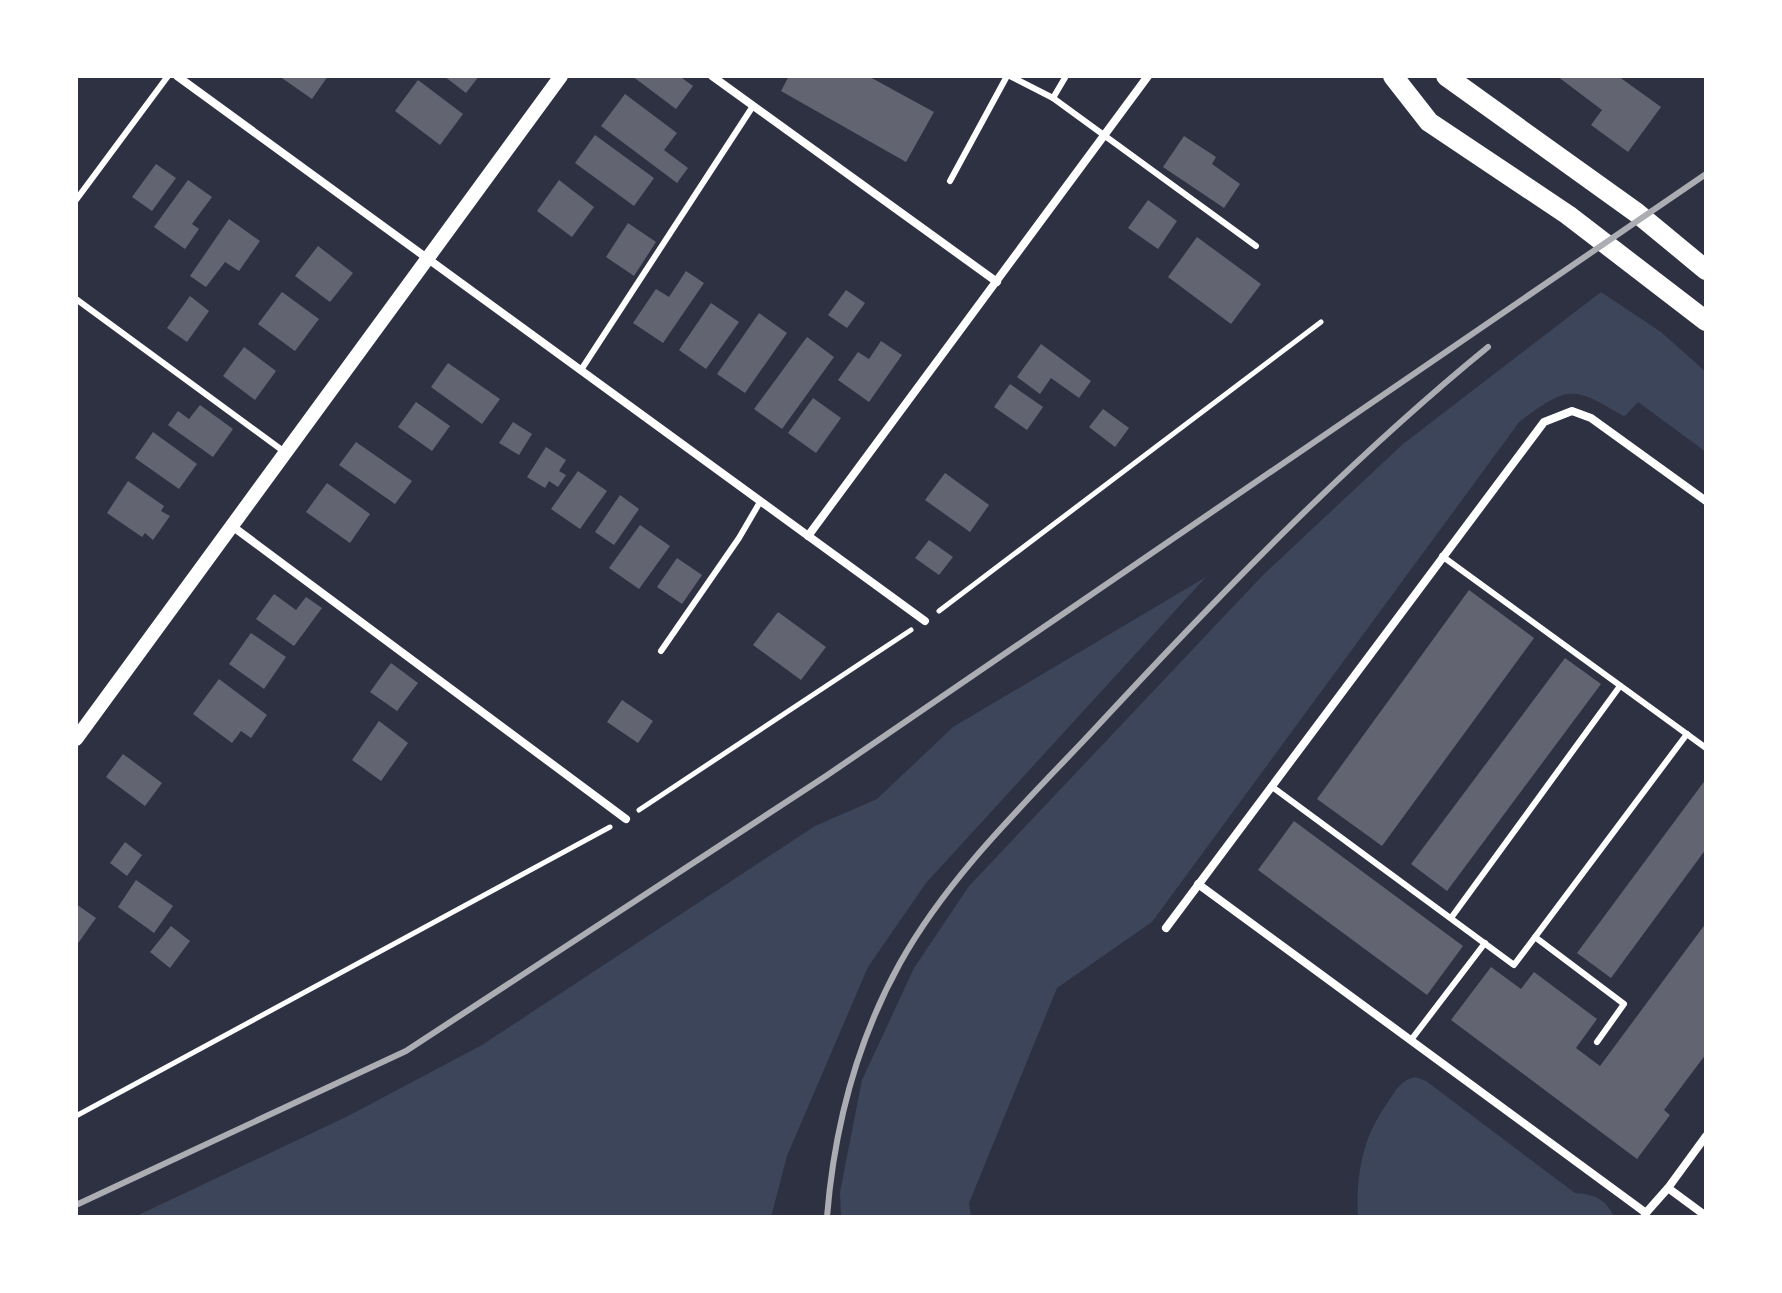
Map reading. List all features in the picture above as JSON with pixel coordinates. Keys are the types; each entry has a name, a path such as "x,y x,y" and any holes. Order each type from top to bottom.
{"main road":[{"path":"1393,76 1429,122 1568,215 1706,321"},
{"path":"1446,76 1637,213 1706,270"}],"street":[{"path":"177,76 925,621"},
{"path":"76,739 561,76"},
{"path":"712,76 997,282"},
{"path":"808,536 1148,76"},
{"path":"1166,928 1538,427 1572,411 1591,418 1706,501"},
{"path":"232,526 626,819"},
{"path":"1198,884 1645,1215 1706,1136"},
{"path":"1668,1188 1706,1216"}],"lane":[{"path":"76,200 168,76"},
{"path":"950,181 1008,76 1053,98 1256,246"},
{"path":"1053,98 1066,76"},
{"path":"581,370 753,106"},
{"path":"76,299 286,453"},
{"path":"661,651 739,538 760,502"},
{"path":"1442,556 1706,748"},
{"path":"1451,918 1620,686"},
{"path":"1271,786 1514,965 1687,734"},
{"path":"1535,937 1624,1004 1597,1042"},
{"path":"1411,1040 1485,943"}],"path":[{"path":"76,1116 626,819 925,621 1321,322"}],"shaded area":[{"path":"1601,292 1661,332 1706,372 1706,452 1638,402 1623,416 1592,399 1570,394 1549,401 1520,421 1152,922 1057,988 969,1203 971,1217 841,1217 840,1192 862,1080 914,968 969,886 1263,575 1403,444"},
{"path":"1206,577 926,883 868,967 787,1156 771,1217 134,1217 346,1117 482,1045 815,826 877,799 953,727"},
{"path":"1415,1077 1426,1081 1575,1193 1594,1196 1603,1202 1614,1217 1358,1217 1362,1157 1372,1129 1396,1090 1406,1080"}],"building":[{"path":"279,76 328,76 312,99"},
{"path":"444,76 479,76 466,93"},
{"path":"632,76 683,76 693,86 676,109"},
{"path":"789,76 868,76 934,112 906,162 781,91"},
{"path":"1557,76 1618,76 1661,107 1628,152 1591,125 1602,110"},
{"path":"418,80 463,114 440,145 395,111"},
{"path":"625,94 677,133 664,150 688,168 677,183 601,126"},
{"path":"595,135 654,178 634,206 575,163"},
{"path":"1184,136 1216,157 1212,164 1240,184 1224,208 1163,167"},
{"path":"156,164 176,178 152,211 132,197"},
{"path":"188,180 212,197 192,224 199,229 185,249 154,227"},
{"path":"559,180 594,207 572,237 537,211"},
{"path":"1148,200 1177,221 1158,249 1128,228"},
{"path":"229,219 260,241 239,271 225,262 206,287 190,276"},
{"path":"628,223 656,242 634,276 606,257"},
{"path":"1197,237 1261,284 1231,324 1168,277"},
{"path":"318,246 353,273 330,302 295,276"},
{"path":"686,271 704,283 663,343 633,323 656,289 669,297"},
{"path":"846,290 865,303 847,328 828,315"},
{"path":"282,292 319,319 295,351 258,324"},
{"path":"190,296 209,311 187,342 167,328"},
{"path":"711,303 739,322 706,369 679,350"},
{"path":"759,313 787,333 745,393 717,374"},
{"path":"807,337 834,357 782,429 754,409"},
{"path":"881,341 902,355 869,402 838,380 858,352 869,359"},
{"path":"1041,344 1091,381 1079,398 1051,378 1040,394 1017,377"},
{"path":"244,347 276,371 255,400 223,376"},
{"path":"448,363 500,399 482,424 431,387"},
{"path":"1010,384 1043,407 1027,430 994,407"},
{"path":"813,398 841,418 816,453 788,433"},
{"path":"416,402 450,426 432,451 398,427"},
{"path":"200,405 233,429 213,457 168,425 178,411 189,419"},
{"path":"1103,409 1129,428 1115,447 1089,427"},
{"path":"513,422 532,434 519,455 499,443"},
{"path":"153,432 197,464 179,489 135,458"},
{"path":"356,442 412,481 395,504 339,465"},
{"path":"546,447 566,460 559,471 566,475 558,487 549,481 545,488 527,477"},
{"path":"578,471 607,491 580,529 551,509"},
{"path":"945,473 989,505 970,532 925,500"},
{"path":"128,481 164,506 161,511 170,516 153,540 145,533 142,537 107,513"},
{"path":"327,483 370,514 350,543 306,512"},
{"path":"620,495 639,509 614,545 595,532"},
{"path":"640,525 670,546 639,589 609,568"},
{"path":"929,540 953,557 939,575 915,558"},
{"path":"677,558 702,575 682,604 657,587"},
{"path":"1469,590 1534,638 1382,846 1317,799"},
{"path":"274,594 296,610 306,597 322,608 294,646 256,619"},
{"path":"778,612 826,647 801,680 753,645"},
{"path":"251,633 286,657 264,689 229,664"},
{"path":"1565,658 1601,684 1447,891 1411,864"},
{"path":"391,663 418,683 397,711 370,692"},
{"path":"219,679 267,715 251,738 241,731 232,743 193,714"},
{"path":"622,700 653,721 638,743 607,722"},
{"path":"379,721 408,743 381,781 352,760"},
{"path":"123,754 162,783 145,806 106,777"},
{"path":"1706,779 1706,849 1611,978 1577,953"},
{"path":"1294,821 1463,946 1427,995 1258,870"},
{"path":"125,842 142,855 127,876 110,863"},
{"path":"136,880 173,906 154,933 118,907"},
{"path":"76,904 96,918 76,946"},
{"path":"1706,923 1706,1054 1664,1110 1670,1115 1637,1159 1451,1020 1491,967 1521,989 1534,972 1597,1019 1576,1048 1600,1066"},
{"path":"171,926 190,941 170,968 150,952"}],"railway":[{"path":"76,1205 406,1051 826,776 1706,174"},
{"path":"827,1217 842,1119 871,1023 900,963 940,901 1012,816 1233,583 1332,485 1488,347"}]}
